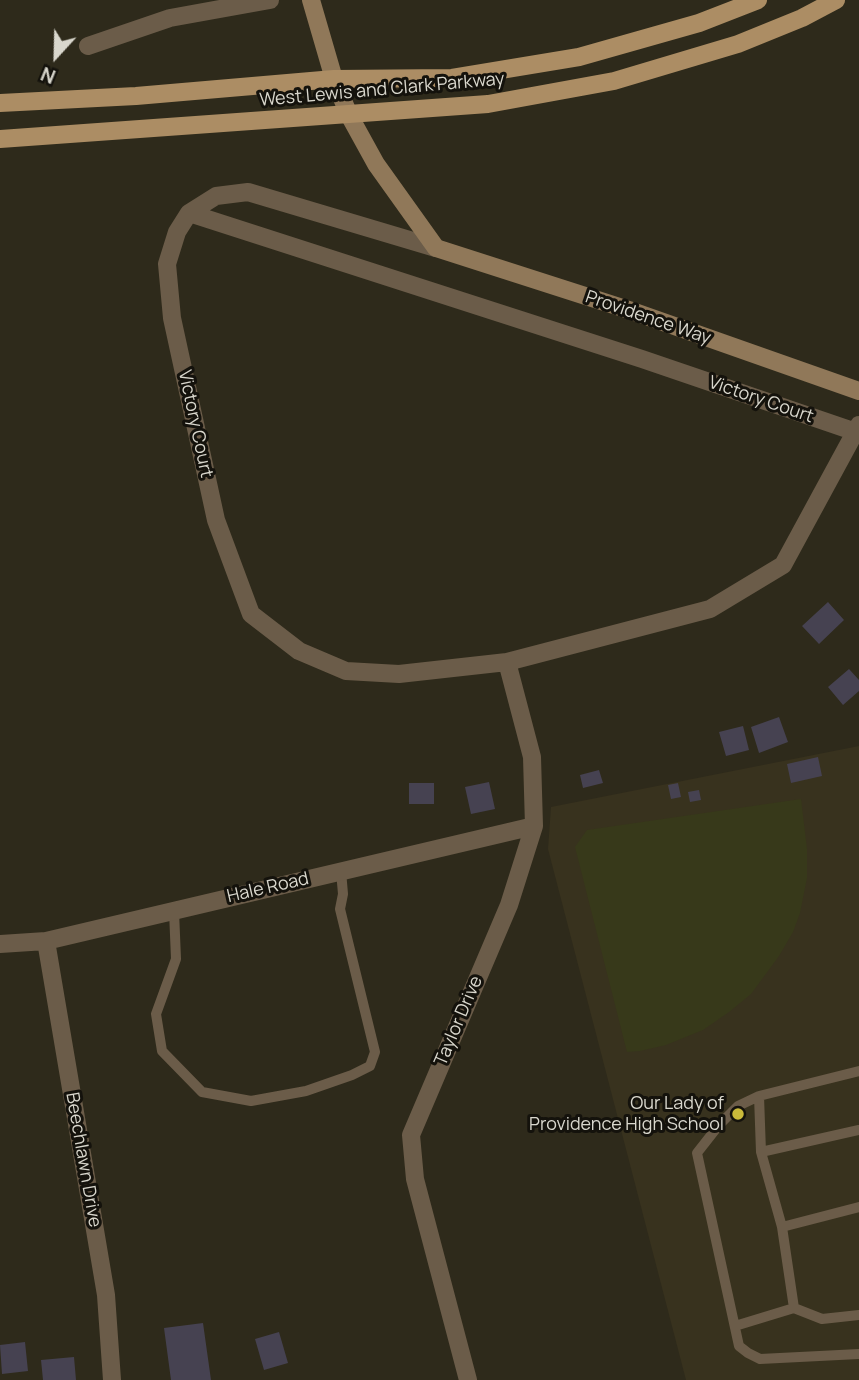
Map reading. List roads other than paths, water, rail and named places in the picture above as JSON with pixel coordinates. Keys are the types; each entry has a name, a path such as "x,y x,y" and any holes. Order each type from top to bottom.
{"main road":[{"name":"West Lewis and Clark Parkway","path":"0,103 136,96 334,79 452,78 579,57 699,23 758,0"},
{"name":"West Lewis and Clark Parkway","path":"0,139 488,104 614,81 738,44 802,18 836,0"},
{"path":"802,18 846,0"}],"street":[{"path":"88,46 170,18 270,0"},
{"path":"311,0 334,79 349,115 376,164 436,248"},
{"name":"Providence Way","path":"189,213 216,196 248,192 436,248 629,310 859,391"},
{"name":"Victory Court","path":"189,213 642,359 857,429 783,565 710,610 507,662 399,674 346,671 299,651 251,614 216,520 172,318 167,264 177,232 189,213"},
{"name":"Taylor Drive","path":"468,1380 415,1179 411,1135 509,905 534,826 532,757 507,662"},
{"name":"Hale Road","path":"0,944 46,941 534,826"},
{"name":"Beechlawn Drive","path":"46,941 106,1295 112,1380"}],"lane":[{"path":"174,911 176,959 156,1014 162,1051 202,1092 251,1101 306,1091 370,1066 375,1052 341,909 341,871"},
{"path":"859,1071 759,1096 738,1106 697,1153 739,1346 760,1359 859,1354"},
{"path":"759,1096 761,1152 782,1227 794,1308"},
{"path":"761,1152 859,1130"},
{"path":"782,1227 859,1207"},
{"path":"735,1326 794,1308 821,1318 859,1315"}],"place":[{"name":"Our Lady of Providence High School","path":"738,1114"}]}
